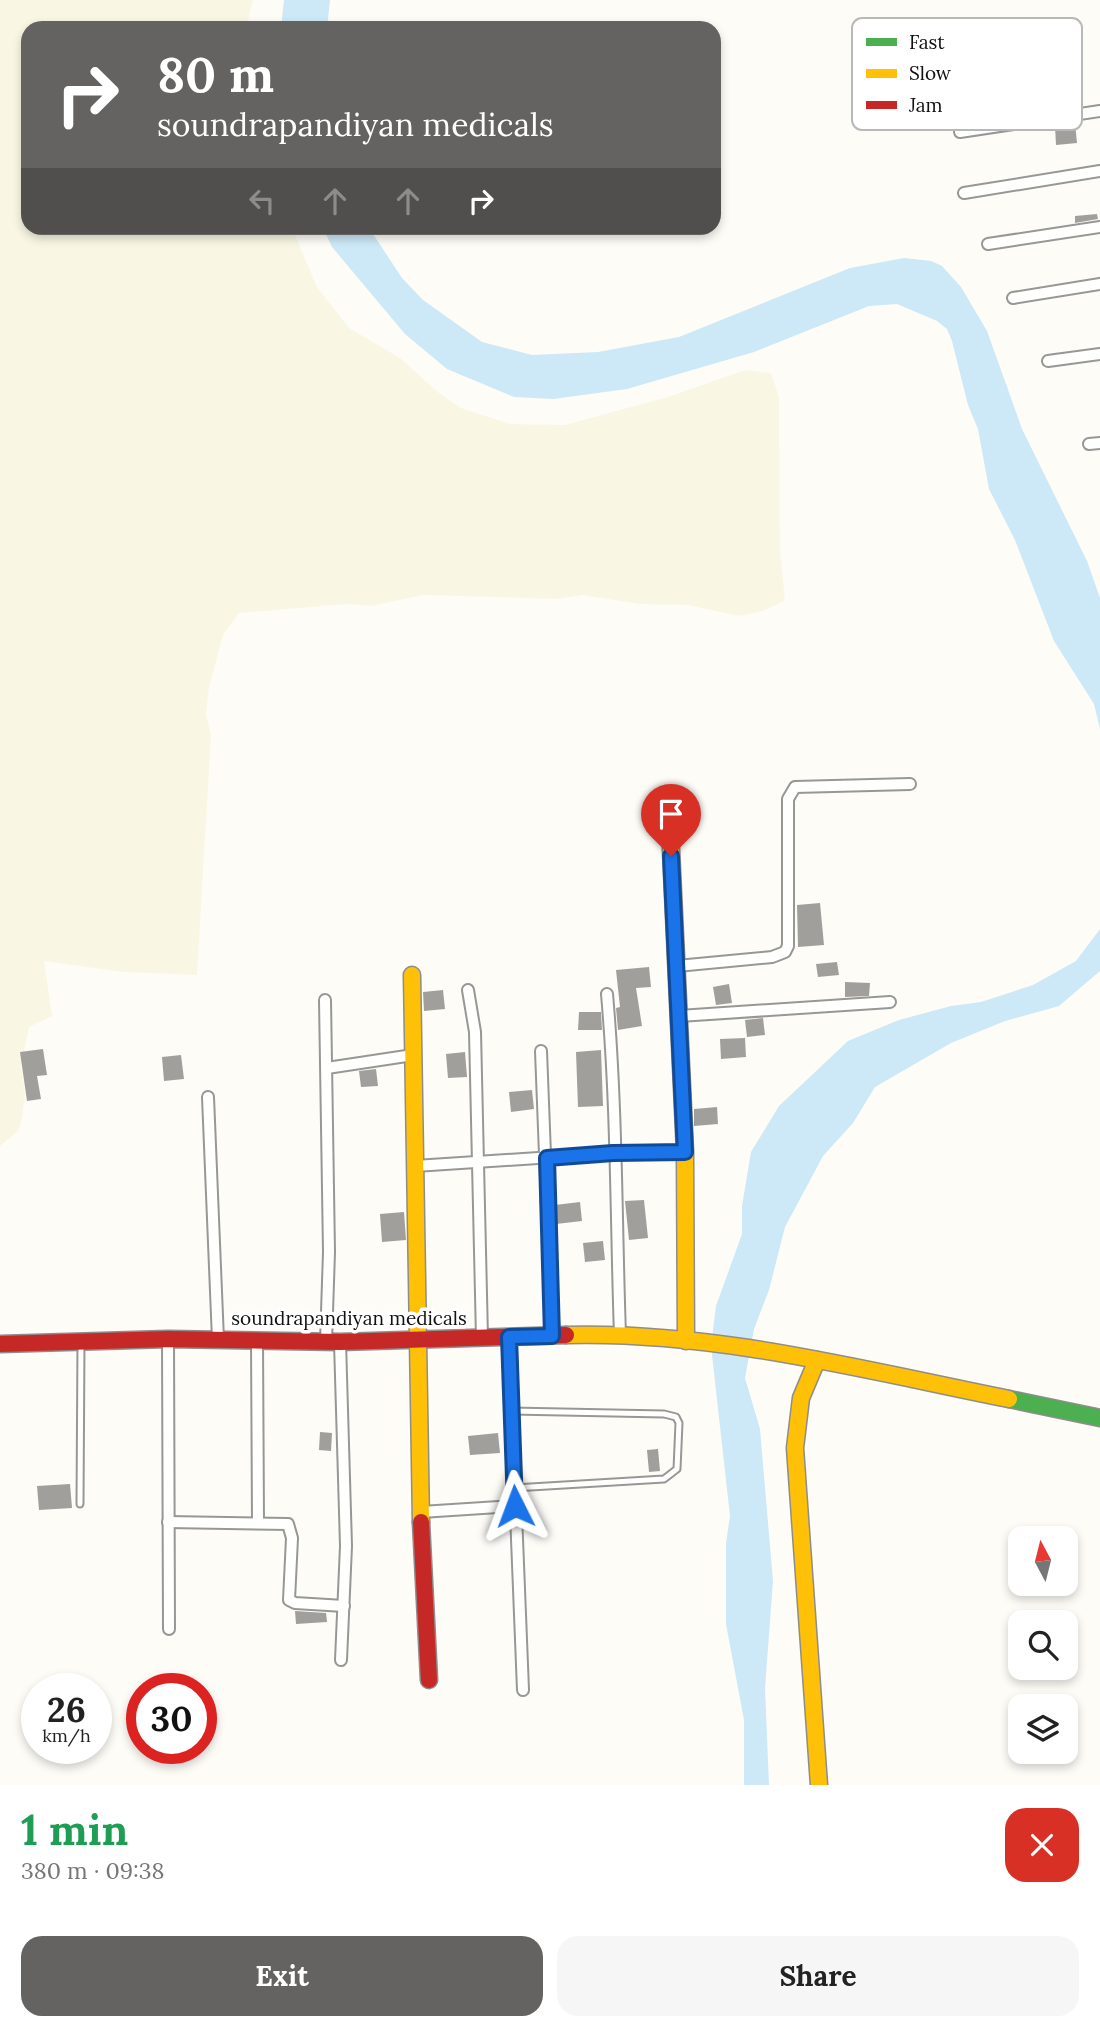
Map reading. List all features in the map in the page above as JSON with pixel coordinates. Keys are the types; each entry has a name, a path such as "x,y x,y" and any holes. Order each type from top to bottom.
{"street":[{"path":"1082,114 1100,111"},
{"path":"960,132 973,130"},
{"path":"964,193 1100,171"},
{"path":"988,244 1100,227"},
{"path":"1013,298 1100,284"},
{"path":"1048,361 1100,354"},
{"path":"677,966 772,957 785,952 788,946 788,799 795,787 910,784"},
{"path":"670,828 692,1342"},
{"path":"412,975 421,1512 429,1680"},
{"path":"468,990 475,1032 482,1338"},
{"path":"607,994 614,1077 613,1153 620,1335"},
{"path":"325,1000 333,1342 344,1606 341,1660"},
{"path":"679,1016 890,1002"},
{"path":"541,1051 552,1336"},
{"path":"327,1068 413,1055"},
{"path":"208,1097 218,1340"},
{"path":"415,1166 613,1153 685,1152"},
{"name":"soundrapandiyan medicals","path":"0,1344 168,1339 333,1342 620,1335 692,1342 817,1360 1100,1418"},
{"path":"509,1337 523,1689"},
{"path":"168,1339 169,1629"},
{"path":"257,1341 258,1522"},
{"path":"817,1360 802,1398 795,1448 819,1785"},
{"path":"421,1512 515,1506"},
{"path":"168,1522 282,1522 291,1529 289,1600 295,1603 344,1606"}],"lane":[{"path":"80,1504 81,1341"},
{"path":"511,1411 664,1414 676,1417 679,1423 677,1469 664,1479 514,1488"}],"shaded area":[{"path":"0,0 253,0 248,21 21,21 21,235 295,235 317,287 349,328 400,358 439,393 461,408 510,424 565,425 668,397 745,370 771,373 779,397 780,550 785,600 763,611 739,616 688,605 639,604 583,595 557,599 423,595 371,606 346,604 239,613 223,635 209,688 206,715 211,735 197,975 123,972 44,961 52,1016 29,1027 21,1066 25,1092 22,1119 18,1131 0,1146"}],"water":[{"path":"284,0 330,0 328,21 282,21"},
{"path":"326,235 374,235 402,278 423,300 482,342 532,355 598,352 679,337 850,268 904,258 931,261 942,266 961,287 987,331 1022,429 1087,561 1100,598 1100,729 1094,704 1054,641 1015,540 989,489 978,429 968,405 952,341 947,329 937,321 897,304 869,306 754,352 627,389 553,399 514,397 447,369 405,334 332,247"},
{"path":"1100,929 1100,971 1059,1006 1005,1021 951,1043 875,1087 853,1123 823,1156 785,1227 769,1290 754,1329 745,1378 760,1429 773,1581 765,1688 769,1785 744,1785 744,1720 726,1624 726,1543 730,1516 711,1346 716,1306 742,1234 742,1206 751,1152 779,1106 848,1041 899,1020 951,1006 981,1002 1033,985 1076,961"}],"building":[{"path":"1055,130 1076,130 1077,143 1056,145"},
{"path":"1097,214 1098,219 1075,223 1075,216"},
{"path":"820,903 824,945 798,947 797,905"},
{"path":"837,962 839,975 818,977 816,964"},
{"path":"649,967 651,987 636,988 642,1026 618,1030 616,1008 620,1007 616,970"},
{"path":"845,982 870,983 869,996 845,997"},
{"path":"729,984 732,1003 716,1005 713,987"},
{"path":"443,990 445,1009 424,1011 423,992"},
{"path":"579,1012 601,1012 602,1030 578,1030"},
{"path":"763,1018 765,1035 747,1037 745,1020"},
{"path":"745,1038 746,1057 721,1059 720,1039"},
{"path":"43,1049 47,1075 37,1076 41,1099 27,1101 20,1052"},
{"path":"601,1050 603,1106 578,1107 576,1052"},
{"path":"465,1052 467,1077 448,1078 446,1054"},
{"path":"181,1055 184,1079 164,1081 162,1057"},
{"path":"376,1069 378,1086 361,1087 359,1071"},
{"path":"532,1090 534,1109 511,1112 509,1092"},
{"path":"717,1107 718,1124 694,1126 694,1109"},
{"path":"644,1200 648,1238 629,1240 625,1201"},
{"path":"580,1202 582,1221 556,1224 555,1205"},
{"path":"404,1212 406,1240 382,1242 380,1214"},
{"path":"603,1241 605,1260 585,1262 583,1243"},
{"path":"320,1432 332,1433 331,1451 319,1450"},
{"path":"498,1433 500,1453 470,1455 468,1436"},
{"path":"658,1449 660,1471 649,1472 647,1450"},
{"path":"70,1484 72,1508 39,1510 37,1486"},
{"path":"295,1611 326,1613 327,1622 296,1624"}],"traffic: fast":[{"path":"1009,1399 1100,1418"}],"traffic: slow":[{"path":"670,828 685,1152 686,1341"},
{"path":"412,975 421,1522"},
{"path":"566,1335 622,1335 733,1346 844,1365 1009,1399"},
{"path":"817,1360 801,1398 795,1448 819,1785"}],"traffic: jam":[{"path":"0,1344 168,1339 340,1342 566,1335"},
{"path":"421,1522 429,1680"}],"route":[{"path":"515,1506 509,1337 552,1336 547,1158 613,1153 685,1152 671,856"}]}
